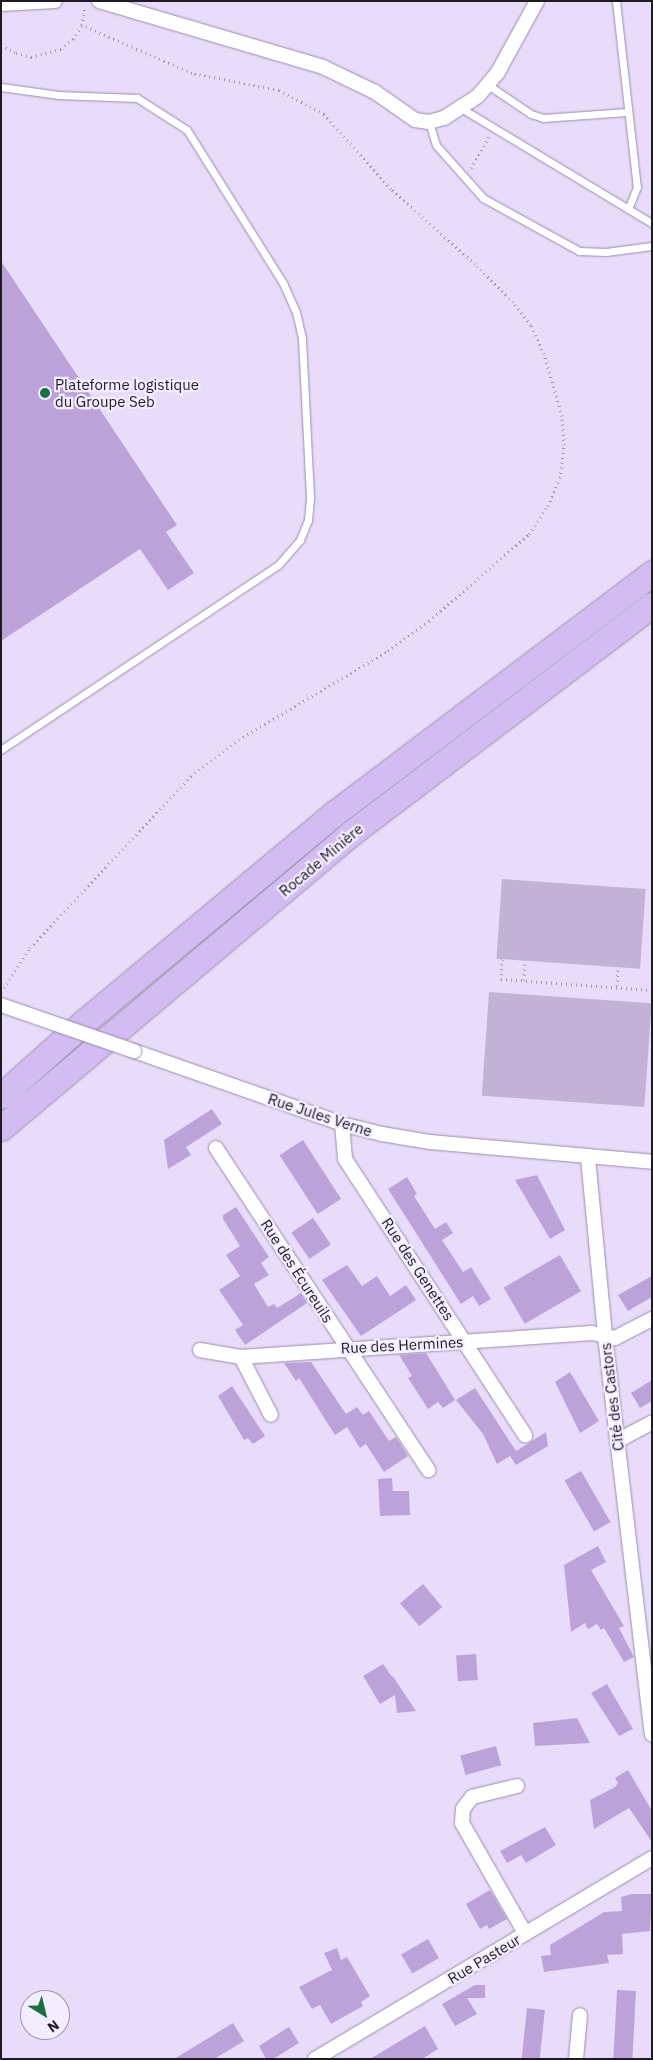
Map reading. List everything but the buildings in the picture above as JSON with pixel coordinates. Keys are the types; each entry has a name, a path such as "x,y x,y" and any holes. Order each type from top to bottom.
{"highway":[{"name":"Rocade Minière","path":"1,1096 335,813 652,574"},
{"name":"Rocade Minière","path":"1,1128 350,834 652,605"}],"street":[{"path":"1,4 55,1"},
{"path":"99,1 323,67 375,92 415,120 429,122 461,108 488,85 538,1"},
{"name":"Rue Jules Verne","path":"1,1005 342,1124 430,1142 588,1158 652,1162"},
{"name":"Rue des Genettes","path":"342,1124 345,1158 525,1434"},
{"name":"Rue des Écureuils","path":"216,1148 428,1470"},
{"name":"Cité des Castors","path":"588,1158 605,1336 652,1734"},
{"name":"Rue des Hermines","path":"200,1350 241,1357 347,1348 592,1333 614,1338 652,1319"},
{"path":"241,1357 271,1415"},
{"path":"617,1441 652,1422"},
{"path":"641,1636 652,1627"},
{"path":"517,1786 472,1797 463,1809 462,1823 525,1933"},
{"name":"Rue Pasteur","path":"315,2059 652,1858"},
{"path":"576,2059 580,2015"}],"lane":[{"path":"616,1 626,112 637,187 628,209"},
{"path":"488,85 531,114 543,118 626,112"},
{"path":"1,87 58,95 137,98 187,130 283,283 296,312 302,339 310,498 308,520 300,540 278,565 1,750"},
{"path":"461,108 569,171 592,189 652,223"},
{"path":"429,122 436,145 484,198 579,250 606,252 652,246"}],"path":[{"path":"1,45 23,55 47,55 73,39 82,25 85,1"},
{"path":"1,992 30,948 191,776 243,737 388,651 428,621 529,534 548,506 560,478 564,445 562,416 544,354 531,325 513,302 474,264 391,189 347,137 324,114 279,90 192,74 82,25"},
{"path":"502,959 501,979 652,990"},
{"path":"524,980 525,961"},
{"path":"617,986 618,967"}],"shaded area":[{"path":"502,879 646,889 640,969 496,959"},
{"path":"489,992 652,1003 644,1107 482,1096"}],"place":[{"name":"Plateforme logistique du Groupe Seb","path":"45,393"}]}
